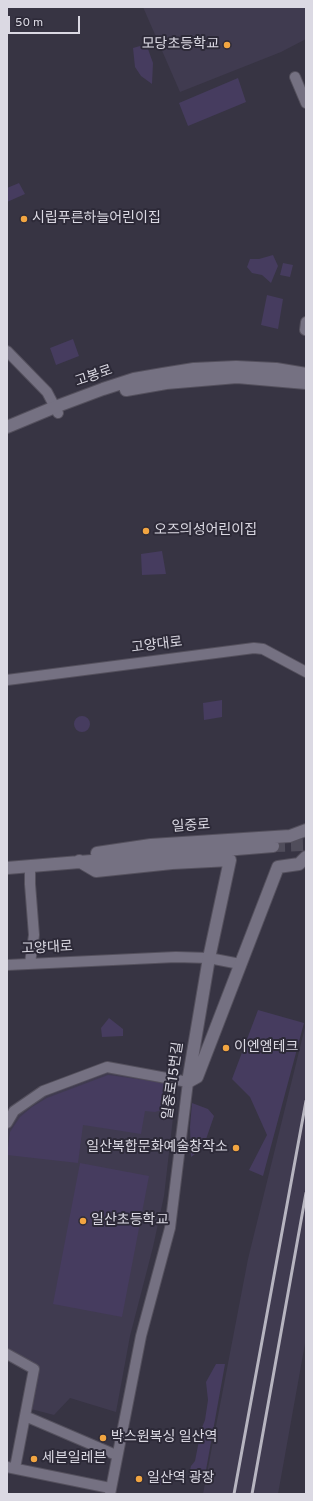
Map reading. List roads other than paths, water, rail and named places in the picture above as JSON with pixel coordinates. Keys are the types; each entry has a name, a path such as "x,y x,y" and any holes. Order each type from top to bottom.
{"street":[{"path":"295,77 306,103"},
{"path":"7,351 47,392 56,410"},
{"path":"194,374 236,367 276,369 306,374"},
{"path":"194,374 306,382"},
{"name":"고봉로","path":"7,427 56,410 111,394 194,374"},
{"name":"고봉로","path":"7,433 56,410"},
{"name":"고양대로","path":"7,680 254,648 263,649 306,672"},
{"name":"일중로","path":"79,861 100,852 152,845 290,836 306,830"},
{"name":"일중로","path":"7,868 273,846"},
{"path":"7,1124 14,1111 43,1091 107,1067 188,1082 197,1077 278,867 299,864 306,857"},
{"name":"일중로15번길","path":"79,861 96,871 172,863 230,860 208,958 188,1082 170,1228 141,1336 110,1491"},
{"path":"30,866 34,935 30,963"},
{"name":"고양대로","path":"7,965 176,957 208,958 240,964"},
{"path":"7,1354 34,1370 25,1416 11,1468 110,1491"},
{"path":"25,1416 116,1455"}],"tunnel":[{"path":"273,846 306,845"}],"railway":[{"path":"234,1494 306,1101"},
{"path":"252,1494 306,1193"}],"place":[{"name":"모당초등학교","path":"227,45"},
{"name":"시립푸른하늘어린이집","path":"24,219"},
{"name":"오즈의성어린이집","path":"146,531"},
{"name":"이엔엠테크","path":"226,1048"},
{"name":"일산복합문화예술창작소","path":"236,1148"},
{"name":"일산초등학교","path":"83,1221"},
{"name":"박스원복싱 일산역","path":"103,1438"},
{"name":"세븐일레븐","path":"34,1459"},
{"name":"일산역 광장","path":"139,1479"}]}
